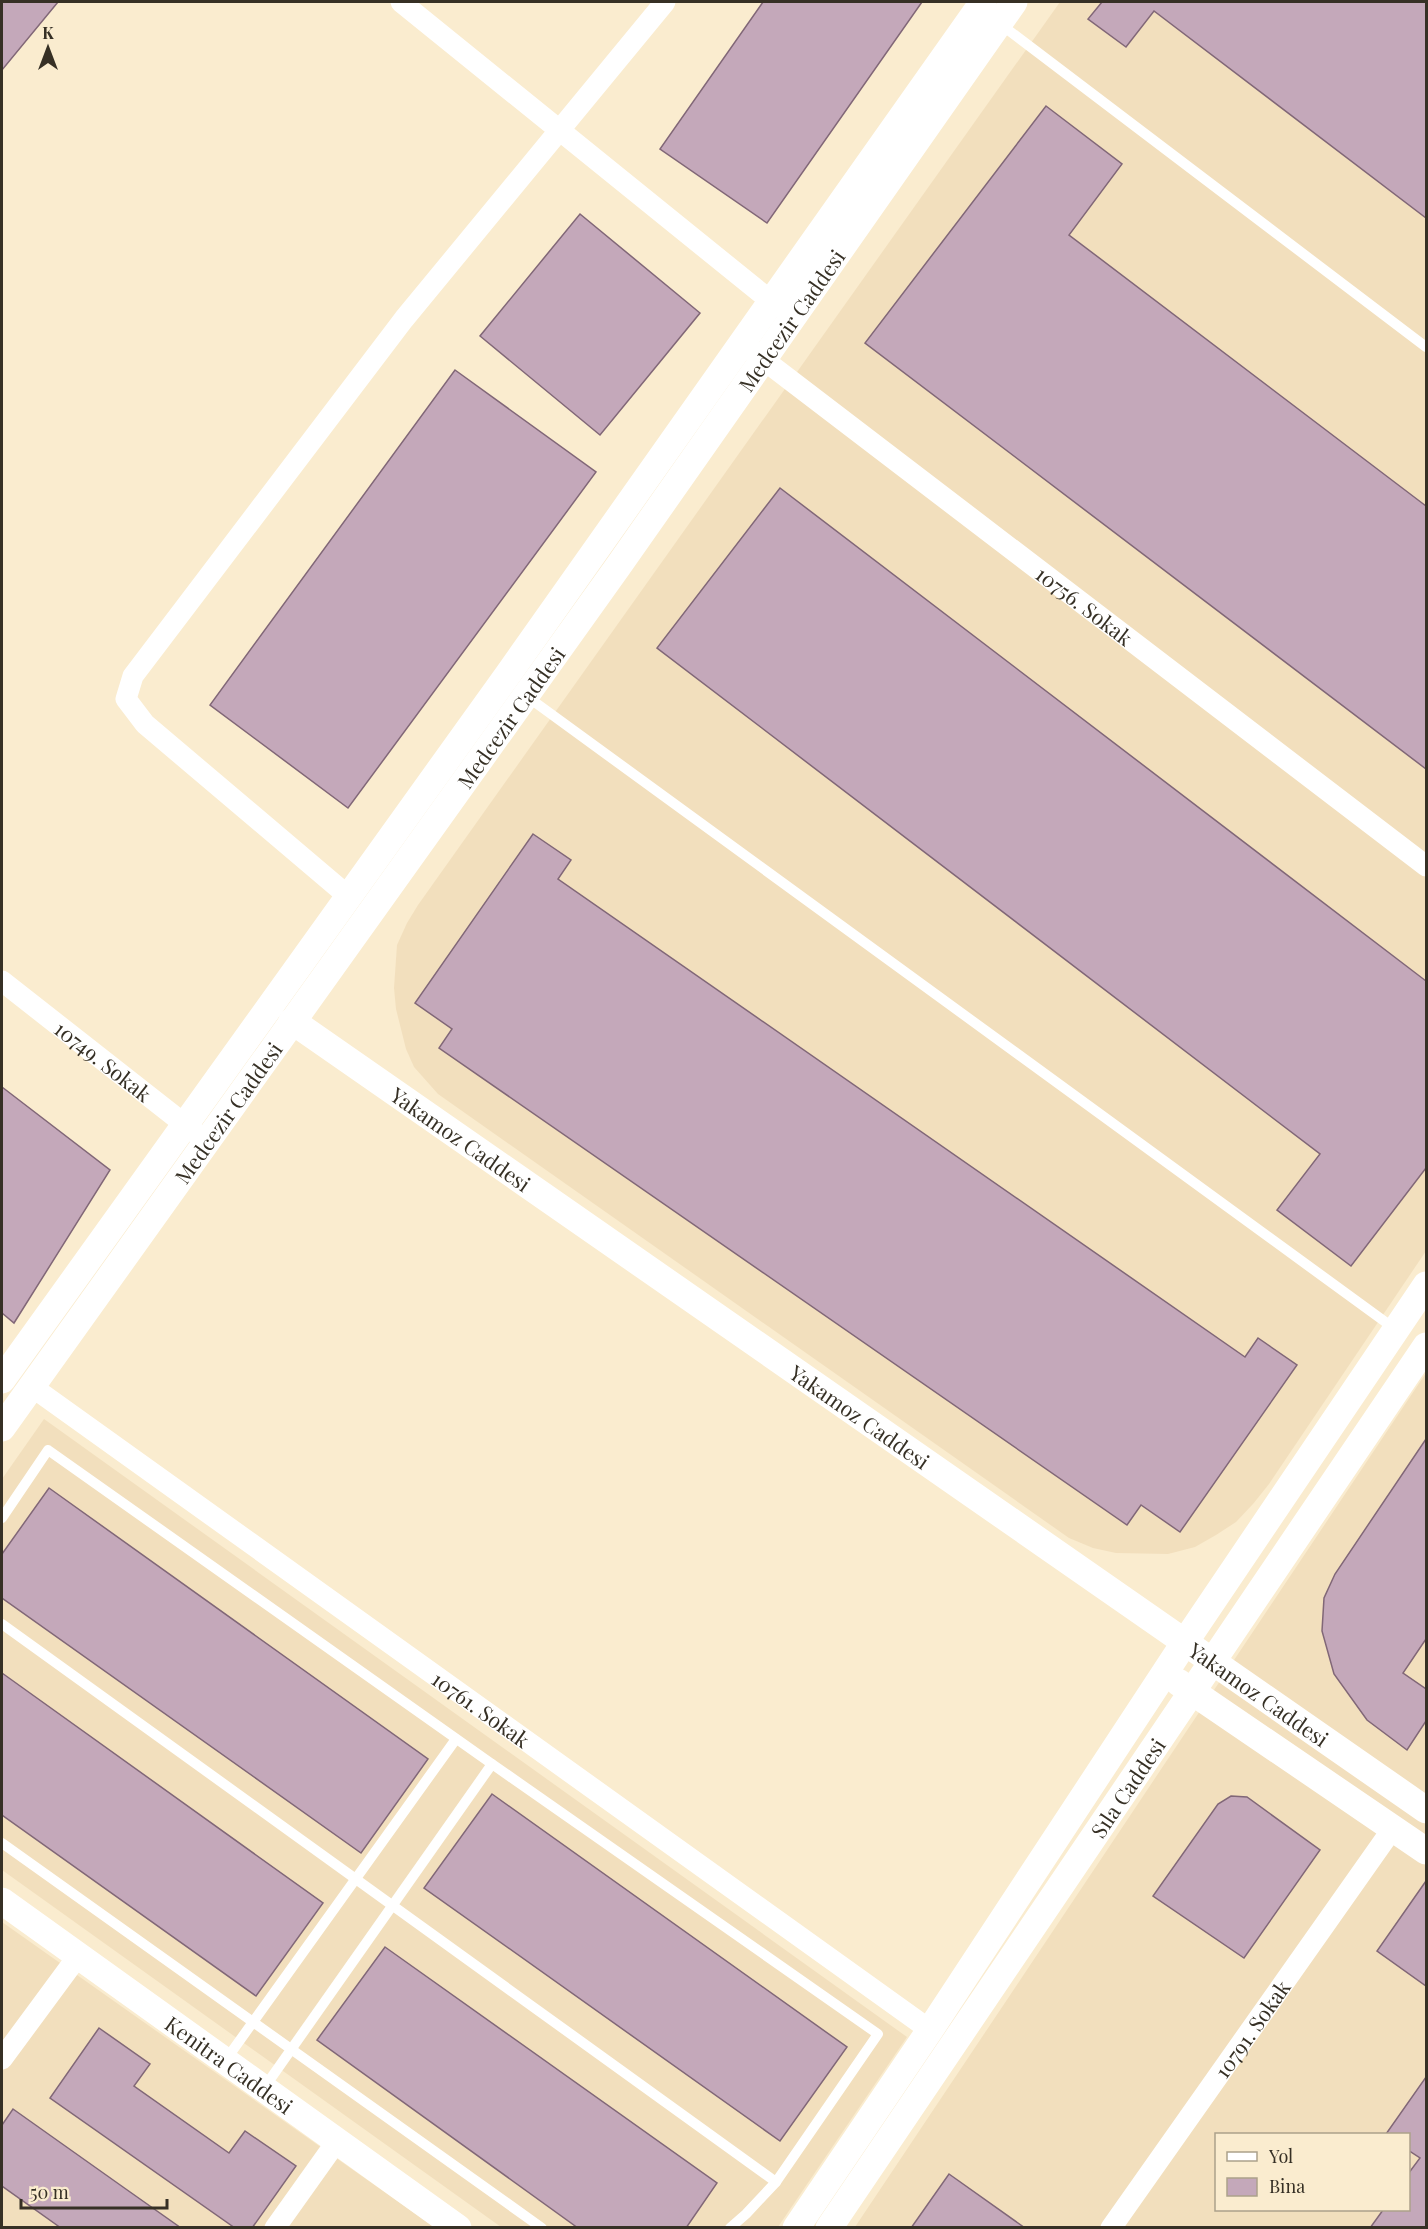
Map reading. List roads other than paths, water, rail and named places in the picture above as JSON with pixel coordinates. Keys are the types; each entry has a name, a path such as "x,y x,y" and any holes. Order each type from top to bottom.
{"street":[{"path":"401,2 558,131 783,308"},
{"path":"348,896 145,724 126,699 133,676 397,329 664,2"},
{"name":"Medcezir Caddesi","path":"2,1428 525,695 783,308 983,2"},
{"name":"Medcezir Caddesi","path":"783,308 1014,2"},
{"name":"Medcezir Caddesi","path":"2,1380 348,896 753,352"},
{"name":"10756. Sokak","path":"753,352 1426,866"},
{"name":"10749. Sokak","path":"2,981 183,1125 206,1140"},
{"name":"Yakamoz Caddesi","path":"292,1021 1426,1810"},
{"path":"796,2228 930,2030 1185,1642 1426,1285"},
{"name":"Sıla Caddesi","path":"829,2228 1426,1346"},
{"name":"10761. Sokak","path":"31,1386 930,2030"},
{"name":"Yakamoz Caddesi","path":"1165,1672 1426,1851"},
{"name":"10791. Sokak","path":"1111,2228 1393,1828"},
{"name":"Kenitra Caddesi","path":"2,1901 458,2228"},
{"path":"2,2059 78,1956"},
{"path":"275,2228 337,2140"}],"lane":[{"path":"998,23 1426,347"},
{"path":"525,695 1396,1329"},
{"path":"2,1518 48,1450 878,2034 776,2182 730,2228"},
{"path":"2,1623 776,2182"},
{"path":"225,2061 456,1738"},
{"path":"264,2088 492,1764"},
{"path":"2,1843 542,2228"}]}
